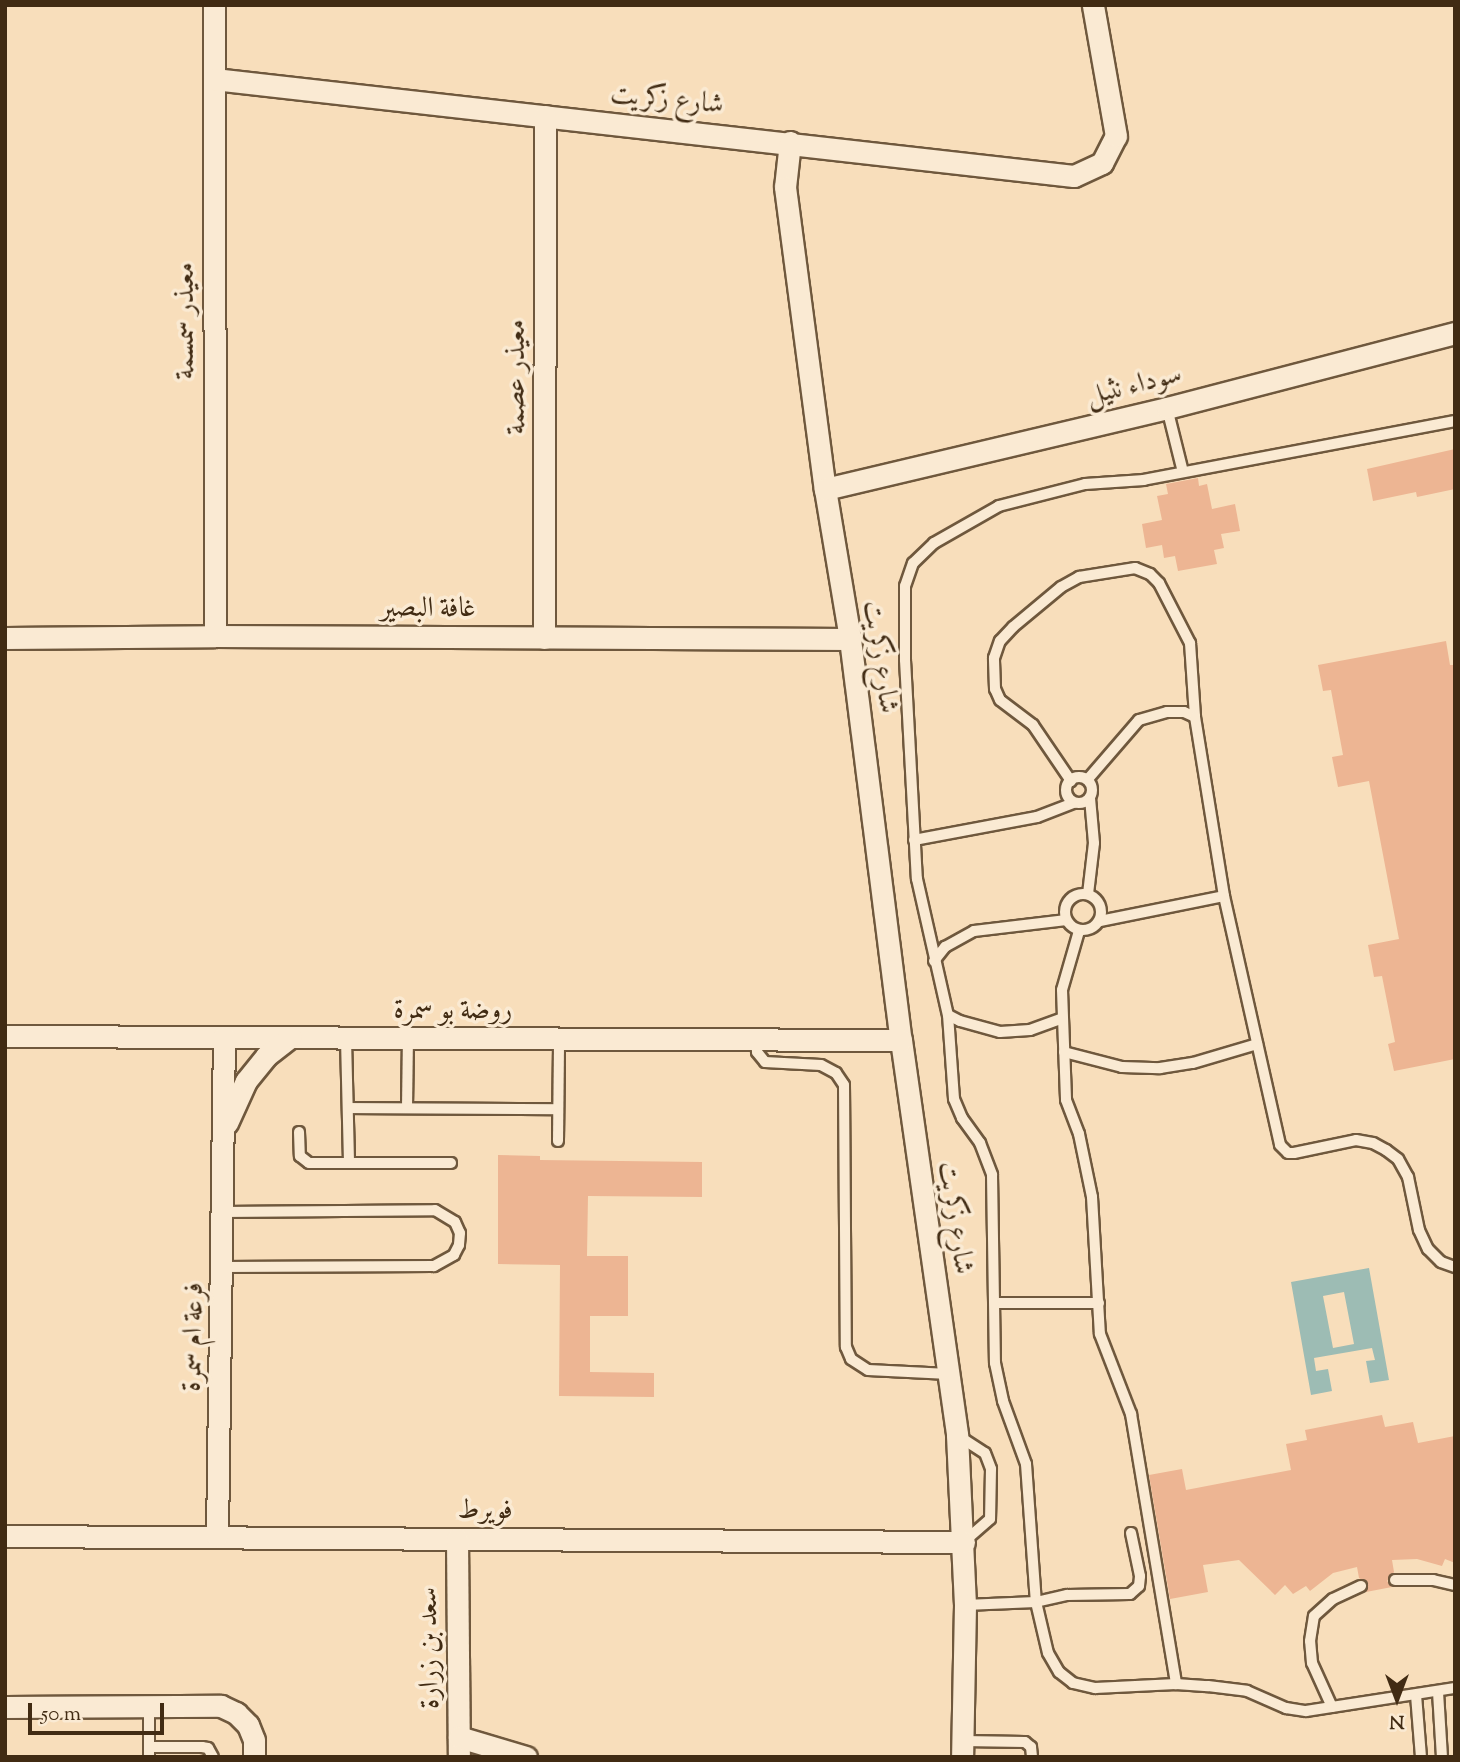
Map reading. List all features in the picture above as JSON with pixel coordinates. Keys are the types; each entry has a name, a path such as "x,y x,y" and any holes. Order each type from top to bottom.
{"street":[{"name":"معيذر سمسمة","path":"214,5 215,636"},
{"path":"790,142 1074,176 1094,169 1114,146 1116,124 1093,5"},
{"name":"شارع زكريت","path":"214,79 790,142 785,187 825,489 850,639 901,1041 957,1435 964,1542 962,1749"},
{"name":"معيذر عصمة","path":"544,638 545,116"},
{"name":"سوداء نثيل","path":"825,489 1167,408 1455,333"},
{"name":"غافة البصير","path":"5,638 215,636 850,639"},
{"name":"روضة بو سمرة","path":"5,1036 901,1041"},
{"name":"فرعة ام سمرة","path":"217,1536 223,1267 224,1037"},
{"name":"فرعة ام سمرة","path":"222,1138 232,1108 246,1081 266,1056 290,1037"},
{"name":"فويرط","path":"5,1536 964,1542"},
{"name":"سعد بن زرارة","path":"457,1539 459,1747"},
{"path":"5,1706 221,1706 236,1713 248,1725 254,1740 254,1757"},
{"path":"459,1747 526,1757"}],"lane":[{"path":"1167,408 1183,472"},
{"path":"1455,421 1144,480 1085,484 999,506 934,543 913,563 905,586 905,660 917,878 948,1015 954,1099 962,1118 980,1143 992,1175 995,1363 1003,1401 1026,1464 1036,1602 1048,1653 1059,1672 1073,1683 1095,1688 1176,1684 1247,1691 1286,1708 1306,1711 1455,1688"},
{"path":"1071,781 1033,725 1000,700 993,674 994,658 1000,641 1006,634 1061,587 1079,577 1135,568 1150,574 1159,583 1190,643 1195,717 1224,896 1283,1150 1294,1153 1356,1140 1373,1143 1386,1150 1398,1160 1408,1177 1419,1230 1428,1249 1441,1262 1455,1267"},
{"path":"1088,779 1139,720 1167,712 1184,712 1195,717"},
{"path":"1074,803 1065,792 1071,781 1080,777 1088,779 1093,787 1090,798 1094,843 1088,894"},
{"path":"914,840 1037,817 1090,798"},
{"path":"1066,920 1066,904 1079,894 1088,894 1100,905 1100,921"},
{"path":"1079,931 1094,927 1100,921 1224,896"},
{"path":"934,961 945,947 974,931 1066,920 1079,931"},
{"path":"1079,931 1062,990 1061,1019 1069,1112 1079,1134 1092,1197 1100,1334 1131,1414 1176,1684"},
{"path":"948,1015 1000,1032 1030,1030 1061,1019"},
{"path":"346,1039 349,1163"},
{"path":"407,1108 408,1039"},
{"path":"558,1141 559,1040"},
{"path":"756,1041 758,1057 765,1062 821,1065 836,1073 844,1085 846,1347 851,1359 868,1370 949,1374"},
{"path":"1064,1052 1122,1067 1160,1069 1193,1063 1257,1044"},
{"path":"348,1108 558,1109"},
{"path":"299,1132 300,1156 305,1162 451,1163"},
{"path":"223,1212 435,1210 455,1222 460,1233 459,1245 454,1255 445,1263 434,1266 223,1267"},
{"path":"995,1303 1099,1303"},
{"path":"957,1435 985,1453 991,1469 990,1519 964,1542"},
{"path":"965,1605 1036,1602 1067,1595 1109,1597 1130,1594 1139,1586 1140,1576 1132,1533"},
{"path":"1395,1580 1433,1580 1455,1585"},
{"path":"1332,1707 1312,1663 1310,1641 1314,1616 1333,1599 1361,1586"},
{"path":"1438,1692 1442,1757"},
{"path":"1416,1695 1422,1757"},
{"path":"149,1706 149,1752 202,1747 208,1748 213,1757"},
{"path":"962,1749 1025,1742 1031,1746 1032,1757"}],"water":[{"path":"1369,1268 1389,1380 1370,1383 1366,1361 1375,1360 1372,1348 1314,1358 1316,1371 1328,1369 1332,1391 1311,1395 1291,1282","holes":["1344,1292 1354,1344 1333,1348 1323,1296"]}],"building":[{"path":"1455,449 1455,489 1417,497 1416,492 1373,501 1367,469"},
{"path":"1198,478 1199,486 1207,484 1212,509 1235,504 1240,531 1221,534 1224,548 1214,550 1217,564 1178,571 1175,556 1164,558 1162,545 1146,548 1142,524 1162,520 1157,496 1168,494 1166,484"},
{"path":"1446,641 1450,665 1455,665 1455,1059 1394,1071 1388,1044 1395,1042 1382,976 1374,977 1368,945 1399,939 1369,781 1338,787 1332,757 1343,755 1331,690 1323,691 1318,665"},
{"path":"498,1155 540,1156 540,1160 702,1162 702,1197 588,1196 587,1256 628,1256 628,1316 590,1316 590,1372 654,1373 654,1397 559,1396 560,1265 498,1264"},
{"path":"1382,1415 1385,1427 1413,1422 1418,1443 1455,1436 1455,1563 1445,1559 1442,1566 1417,1559 1392,1560 1394,1572 1387,1581 1392,1587 1366,1592 1368,1583 1359,1578 1357,1567 1333,1573 1310,1591 1306,1586 1293,1594 1285,1585 1275,1595 1239,1560 1203,1565 1208,1592 1170,1599 1149,1475 1182,1469 1186,1490 1291,1470 1286,1444 1307,1440 1305,1430"}]}
